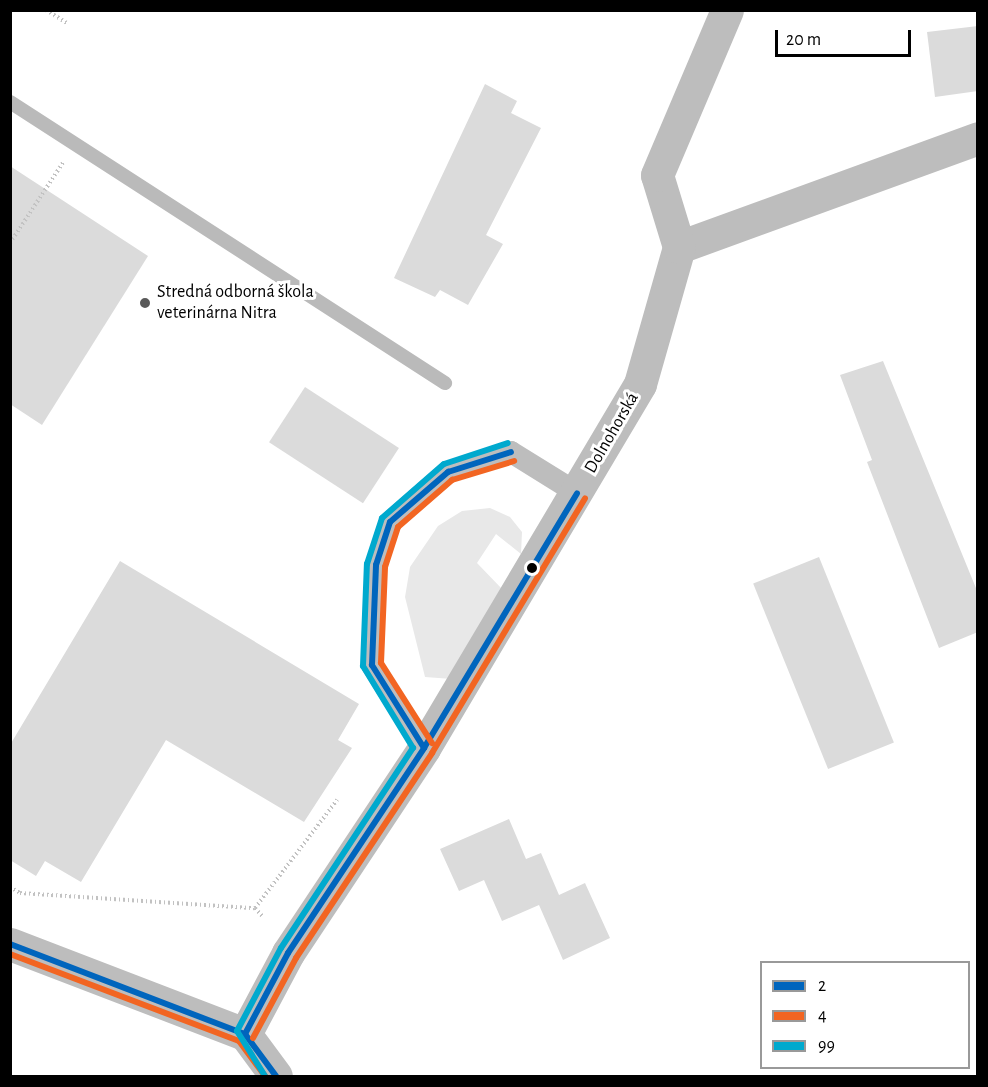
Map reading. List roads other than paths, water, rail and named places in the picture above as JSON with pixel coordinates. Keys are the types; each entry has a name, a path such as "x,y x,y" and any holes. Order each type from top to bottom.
{"street":[{"path":"727,10 657,175 680,247 978,138"},
{"name":"Dolnohorská","path":"246,1034 288,953 424,748 640,384 680,247"},
{"path":"10,944 246,1034 276,1077"}],"lane":[{"path":"424,748 372,665 376,565 390,522 448,472 511,452 577,493"}],"waterway":[{"path":"10,102 445,383"}],"place":[{"name":"Stredná odborná škola veterinárna Nitra","path":"145,303"}]}
